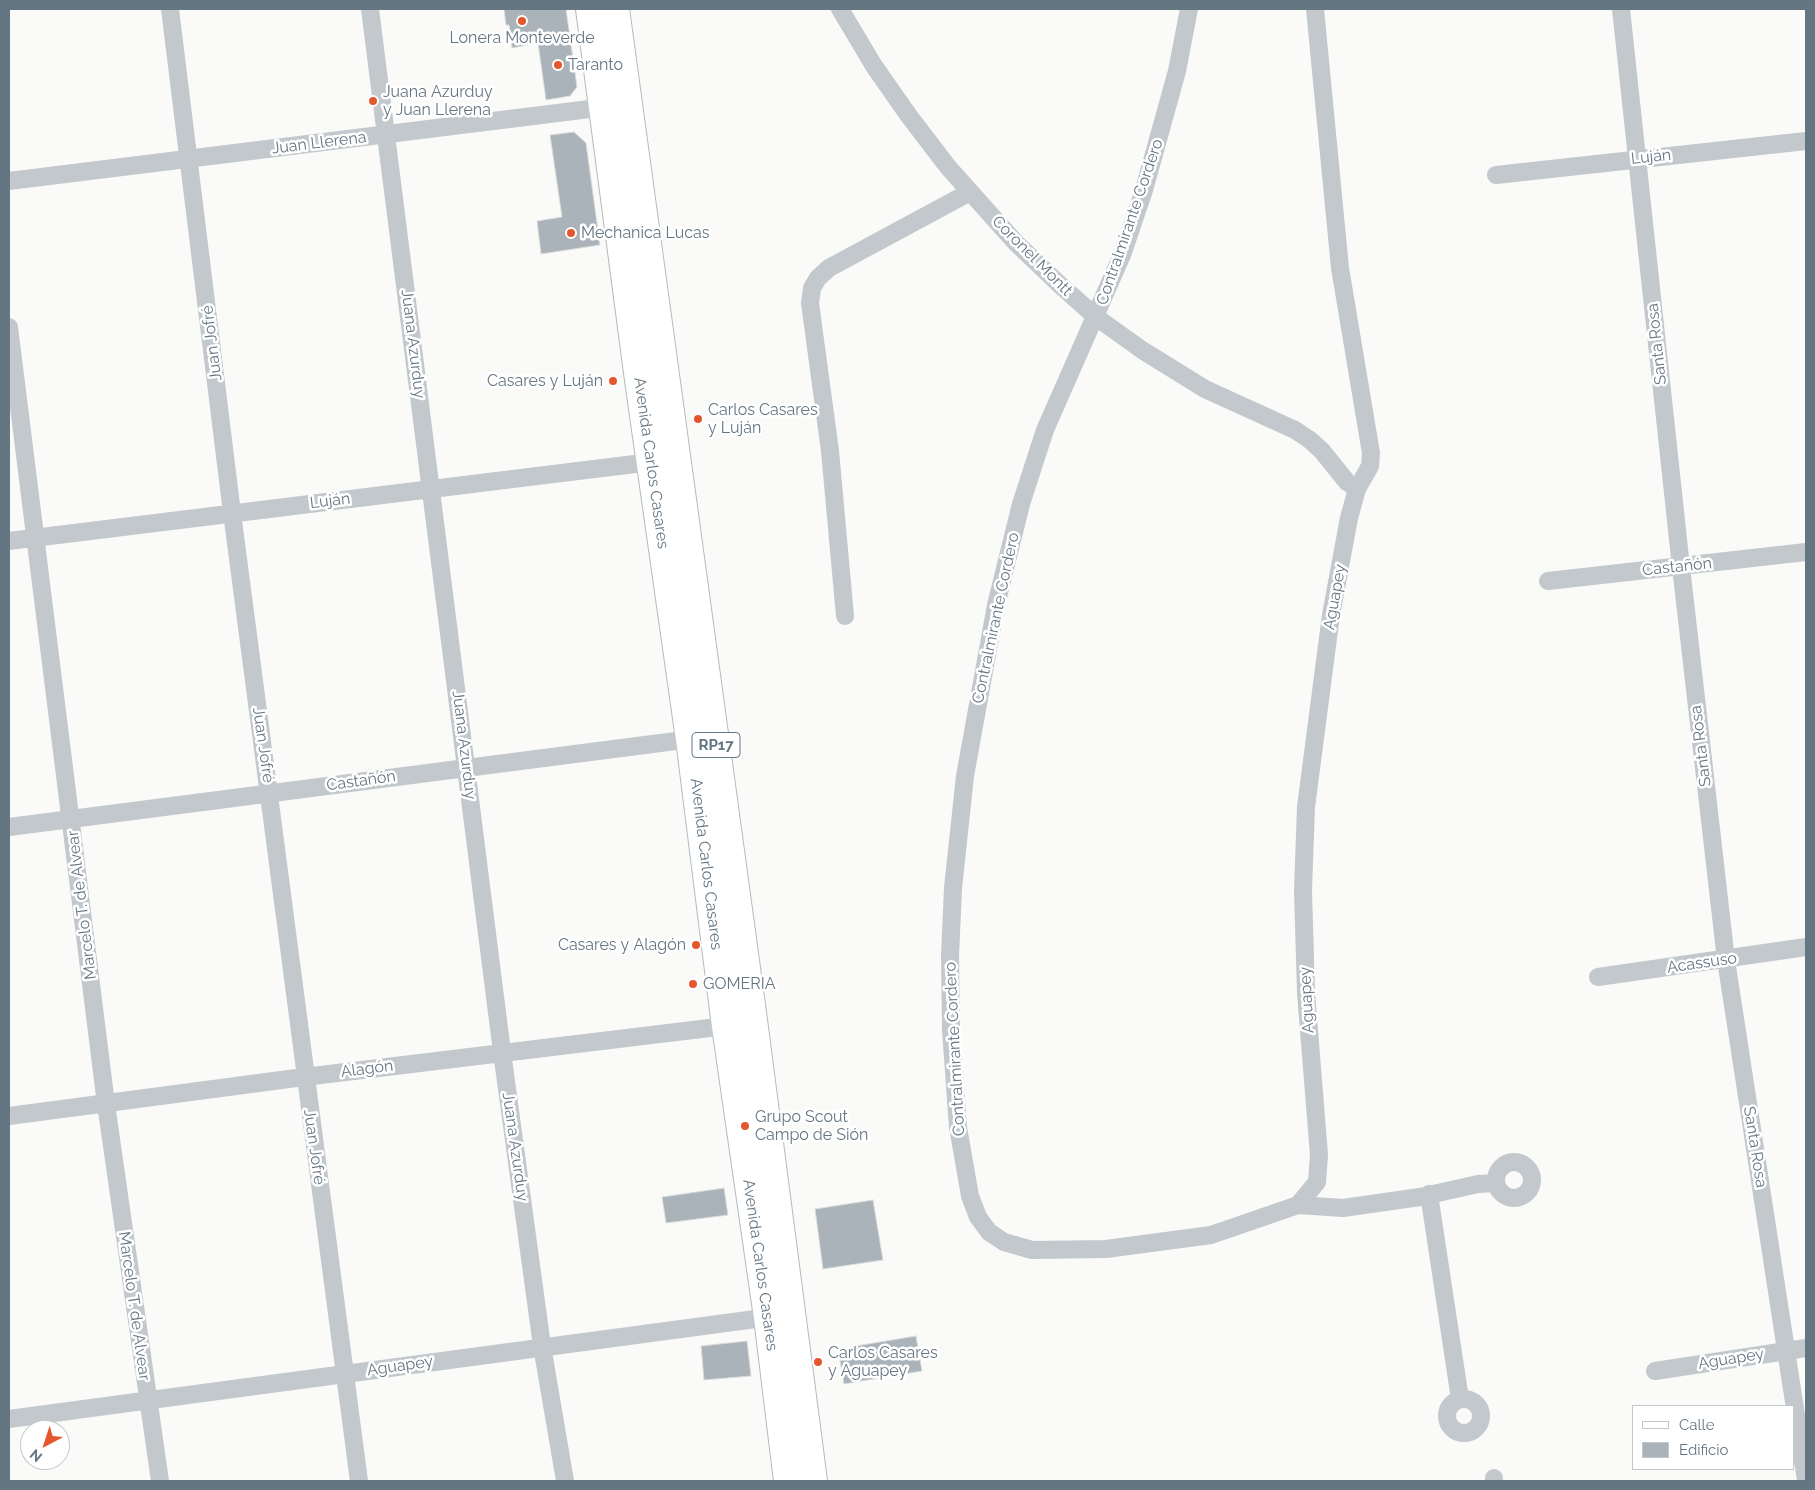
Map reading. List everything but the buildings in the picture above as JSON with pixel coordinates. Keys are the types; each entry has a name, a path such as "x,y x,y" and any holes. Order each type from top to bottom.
{"main road":[{"name":"Avenida Carlos Casares","path":"590,9 616,106 780,1316 788,1481"},
{"name":"Avenida Carlos Casares","path":"615,9 616,106 651,462 702,738 726,1026 813,1481"}],"street":[{"name":"Juan Jofré","path":"170,9 304,1077 346,1374 359,1481"},
{"name":"Juana Azurduy","path":"370,9 502,1052 542,1346 565,1481"},
{"name":"Coronel Montt","path":"840,9 874,66 908,116 970,192 1016,243 1096,317 1142,350 1205,389 1295,430 1322,450 1347,482 1357,489"},
{"name":"Contralmirante Cordero","path":"1189,9 1177,72 1144,190 1122,254 1045,430 1021,504 996,605 965,776 953,888 950,956 951,1030 958,1127 970,1196 978,1217 989,1232 1004,1242 1032,1250 1056,1251 1154,1243 1211,1235 1298,1205"},
{"name":"Aguapey","path":"1298,1205 1317,1182 1320,1169 1306,984 1303,890 1306,807 1331,615 1349,518 1357,489 1370,466 1371,453 1340,268 1315,9"},
{"name":"Santa Rosa","path":"1621,9 1681,567 1726,960 1806,1480"},
{"name":"Juan Llerena","path":"9,181 616,106"},
{"name":"Luján","path":"1496,175 1806,141"},
{"path":"845,616 830,451 810,303 812,288 818,278 829,268 970,192"},
{"name":"Marcelo T. de Alvear","path":"9,328 106,1104 160,1481"},
{"name":"Luján","path":"9,541 651,462"},
{"name":"Castañón","path":"1548,581 1806,552"},
{"name":"Castañón","path":"9,827 270,794 467,766 702,738"},
{"name":"Acassuso","path":"1598,978 1806,947"},
{"name":"Alagón","path":"9,1116 502,1052 726,1026"},
{"path":"1298,1205 1317,1208 1343,1208 1478,1184 1496,1183"},
{"path":"1429,1194 1460,1399"},
{"name":"Aguapey","path":"9,1419 542,1346 780,1316"},
{"name":"Aguapey","path":"1655,1371 1806,1348"}],"place":[{"name":"Lonera Monteverde","path":"522,21"},
{"name":"Taranto","path":"558,65"},
{"name":"Juana Azurduy y Juan Llerena","path":"373,101"},
{"name":"Mechanica Lucas","path":"571,233"},
{"name":"Casares y Luján","path":"613,381"},
{"name":"Carlos Casares y Luján","path":"698,419"},
{"name":"Casares y Alagón","path":"696,945"},
{"name":"GOMERIA","path":"693,984"},
{"name":"Grupo Scout Campo de Sión","path":"745,1126"},
{"name":"Carlos Casares y Aguapey","path":"818,1362"}]}
